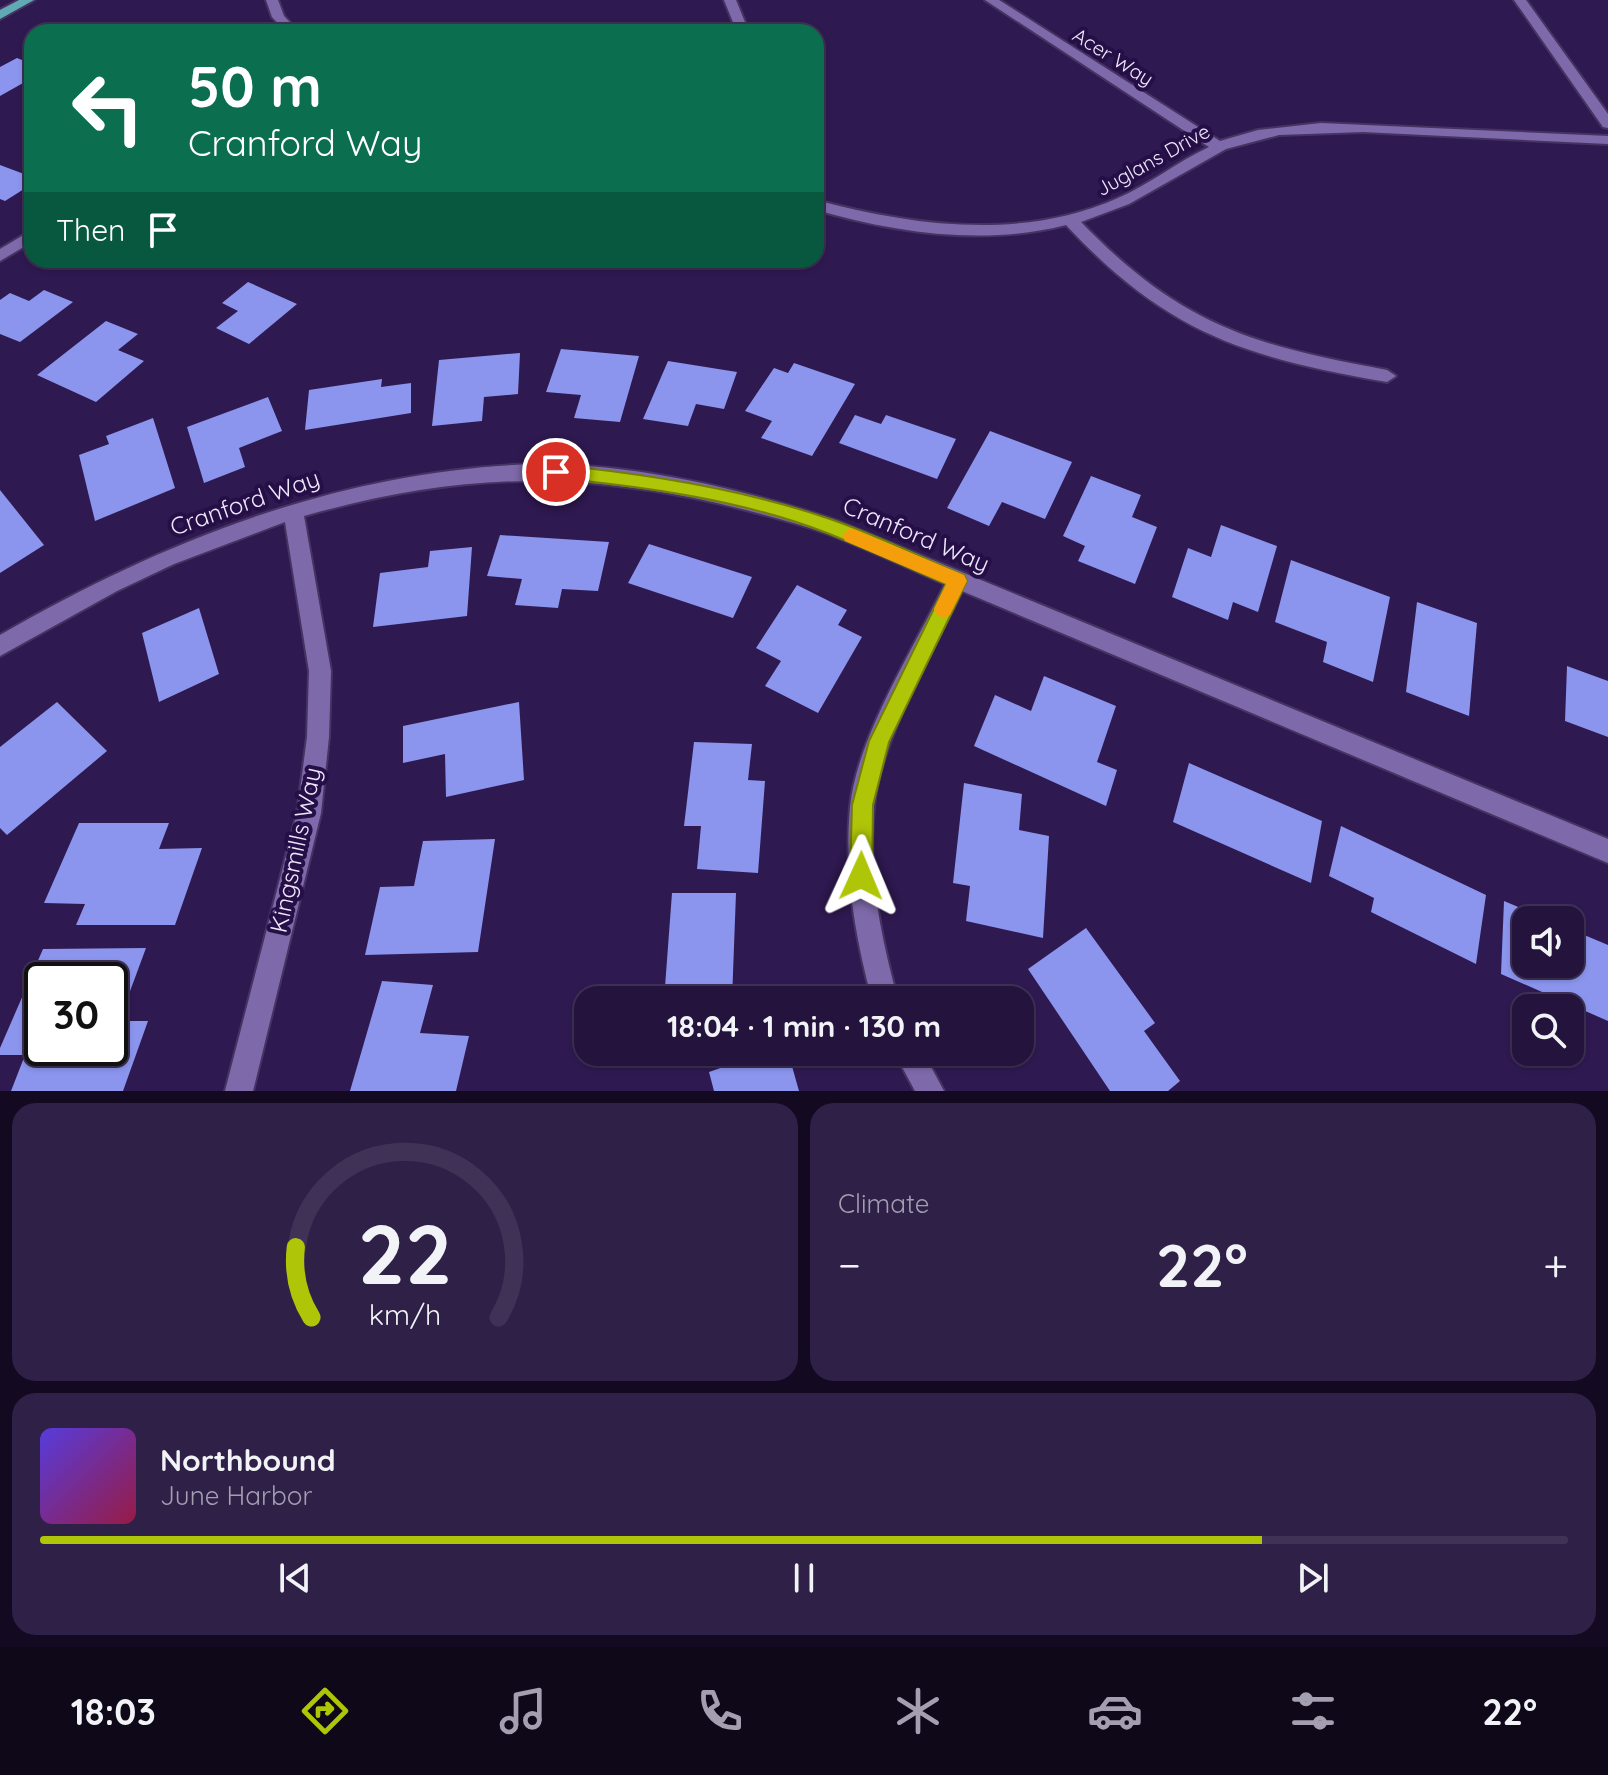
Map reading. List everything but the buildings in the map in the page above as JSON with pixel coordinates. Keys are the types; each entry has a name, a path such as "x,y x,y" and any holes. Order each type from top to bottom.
{"main road":[{"path":"0,15 28,0"}],"street":[{"path":"272,0 278,17 285,24"},
{"path":"730,0 740,24"},
{"name":"Acer Way","path":"991,0 1216,145"},
{"path":"1520,0 1608,124"},
{"name":"Juglans Drive","path":"824,207 870,219 964,230 1019,228 1072,222 1127,200 1216,145 1257,134 1349,126 1608,140"},
{"path":"1072,222 1122,275 1147,294 1220,334 1263,352 1387,376"},
{"path":"0,256 24,240"},
{"name":"Cranford Way","path":"0,646 85,597 158,562 227,533 293,511 422,481 556,472 631,479 692,489 831,527 1608,851"},
{"name":"Kingsmills Way","path":"239,1091 309,813 318,737 320,671 293,511"},
{"path":"881,986 867,934 861,876 862,805 879,741 957,581"},
{"path":"916,1066 930,1091"}],"slow traffic":[{"path":"851,535 957,581 944,609"}],"route":[{"path":"556,472 631,479 759,504 831,527 957,581 879,741 862,805 861,876"}]}
